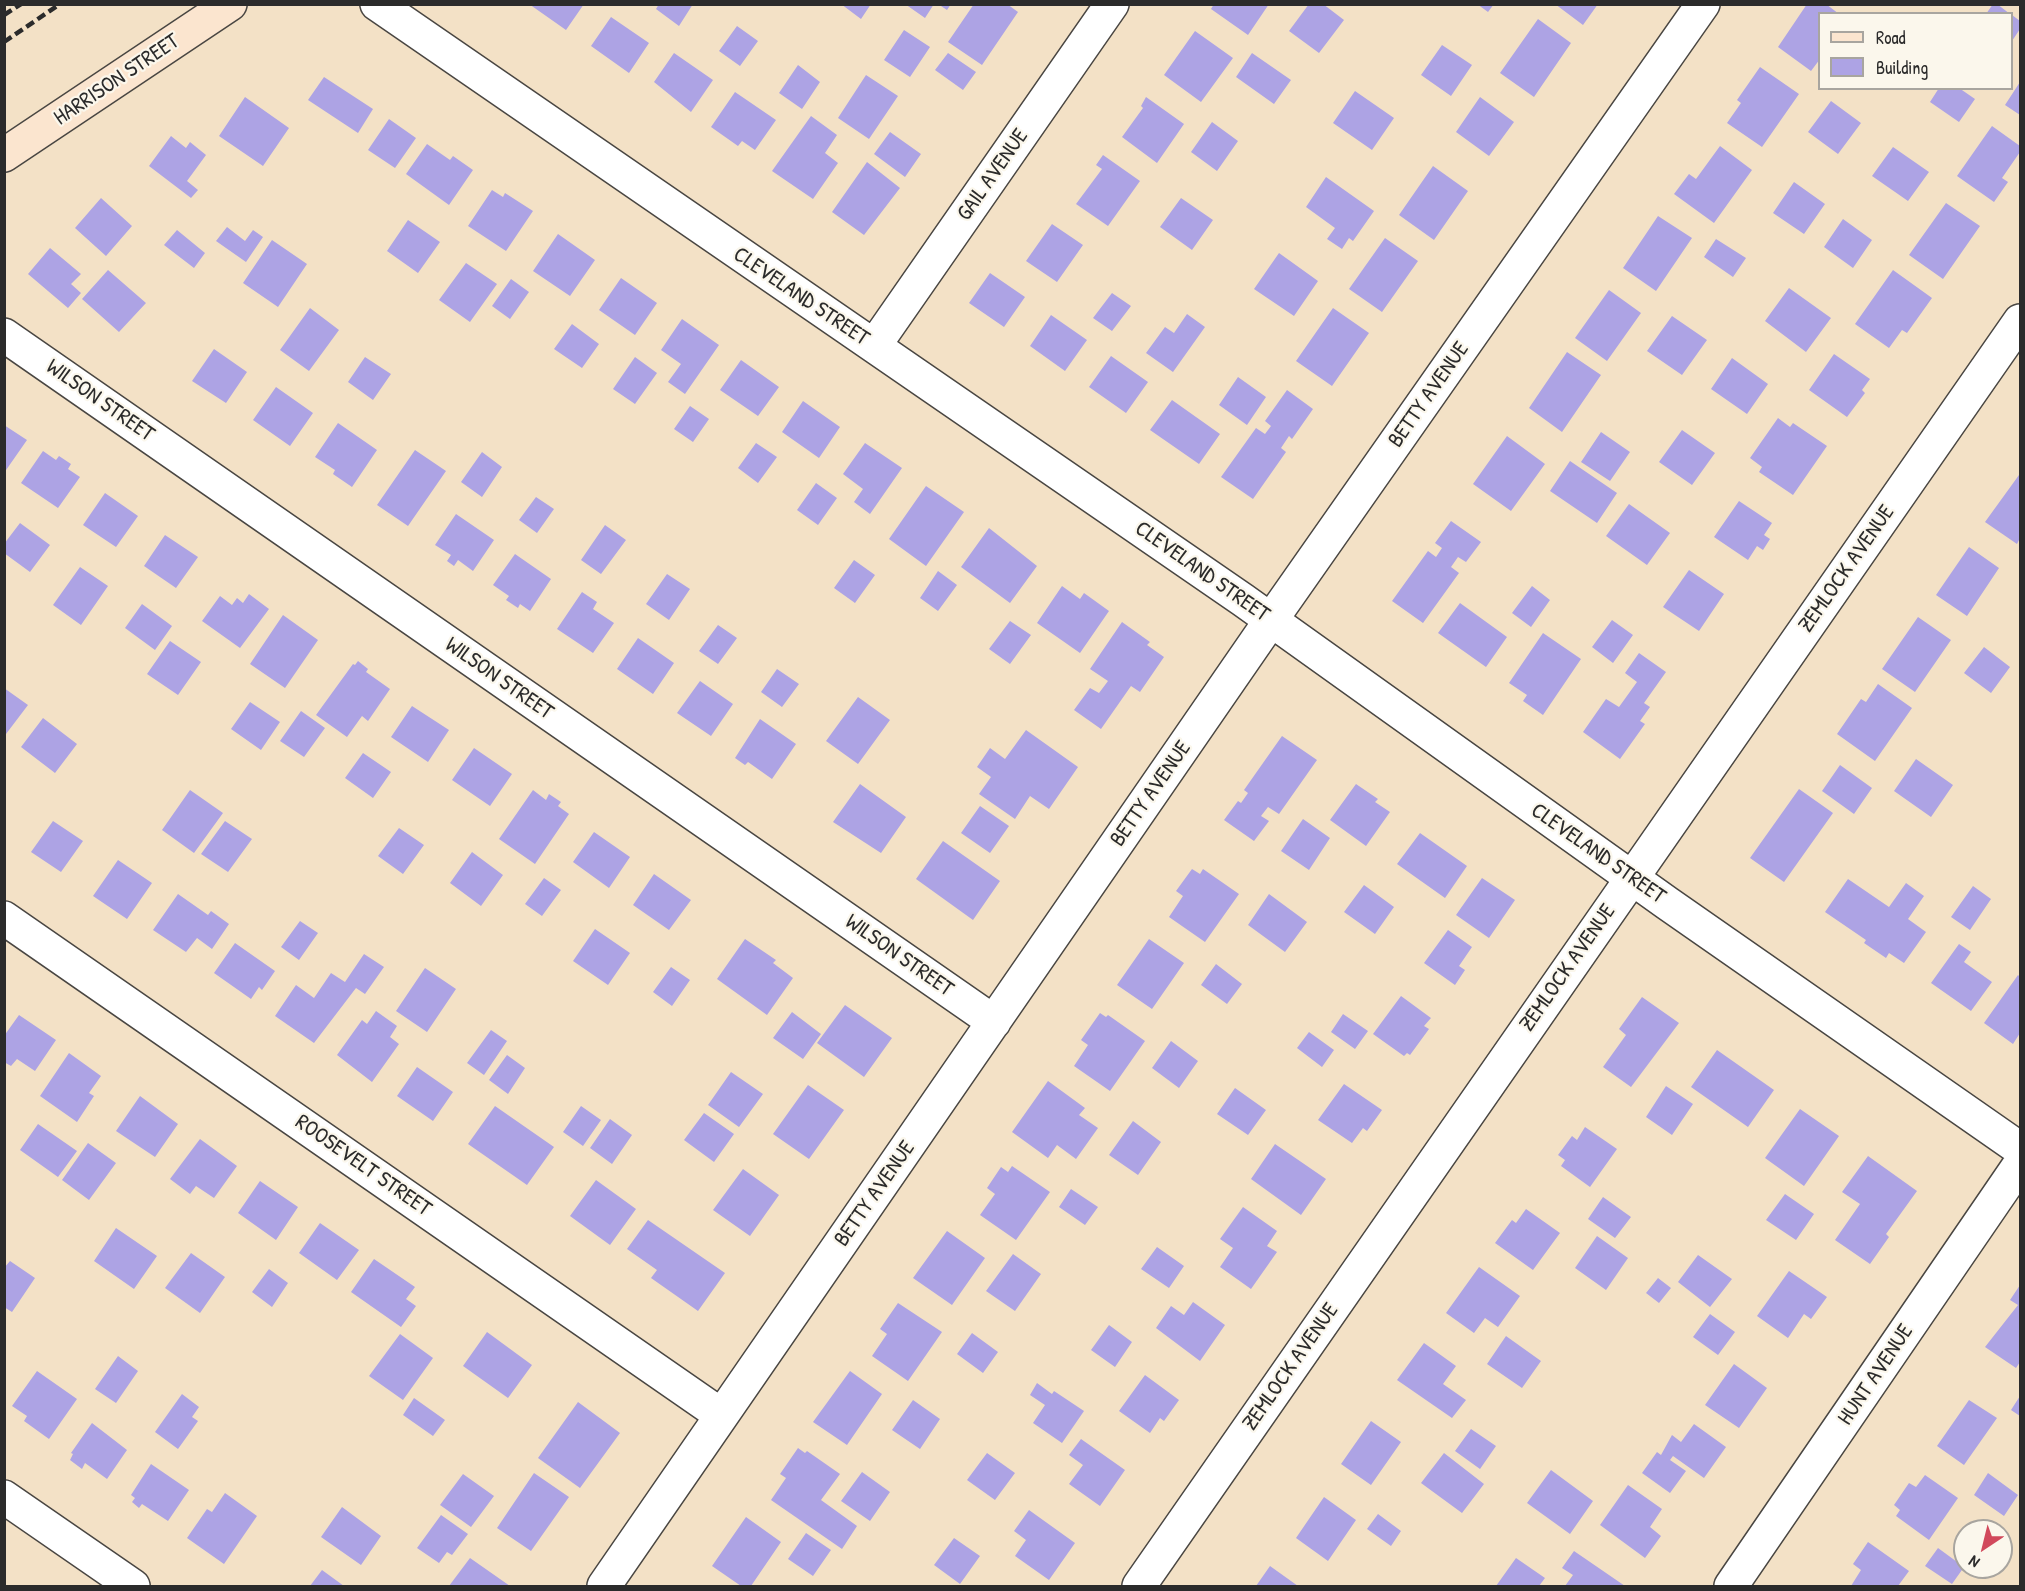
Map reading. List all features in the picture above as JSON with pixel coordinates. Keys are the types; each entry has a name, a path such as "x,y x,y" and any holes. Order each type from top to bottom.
{"main road":[{"name":"HARRISON STREET","path":"4,155 230,4"}],"street":[{"name":"CLEVELAND STREET","path":"377,4 1271,620 1631,877 2020,1149"},
{"name":"GAIL AVENUE","path":"874,346 1112,4"},
{"name":"BETTY AVENUE","path":"604,1587 1271,620 1703,4"},
{"name":"ZEMLOCK AVENUE","path":"1139,1587 2020,321"},
{"name":"WILSON STREET","path":"4,335 994,1022"},
{"name":"ROOSEVELT STREET","path":"4,918 721,1415"},
{"name":"HUNT AVENUE","path":"1731,1587 2020,1164"},
{"path":"4,1497 133,1587"}],"building":[{"path":"529,4 584,4 566,30"},
{"path":"659,4 693,4 679,26 656,9"},
{"path":"841,4 871,4 861,19"},
{"path":"905,4 934,4 925,18"},
{"path":"938,4 951,4 947,10"},
{"path":"974,4 1007,4 1018,12 982,65 948,42"},
{"path":"1214,4 1269,4 1248,35 1211,9"},
{"path":"1309,4 1323,4 1344,20 1319,53 1289,31"},
{"path":"1477,4 1494,4 1488,12"},
{"path":"1555,4 1598,4 1583,25"},
{"path":"1807,4 1826,4 1836,12 1818,12 1818,62 1811,71 1778,47"},
{"path":"1993,4 1997,4 2007,12 1987,12"},
{"path":"2013,16 2020,21 2020,29 2013,40"},
{"path":"611,17 649,43 629,73 591,46"},
{"path":"1538,19 1571,43 1534,97 1500,73"},
{"path":"737,26 758,41 740,66 719,51"},
{"path":"904,30 930,47 910,77 884,60"},
{"path":"1195,31 1233,58 1201,102 1164,75"},
{"path":"1442,45 1472,65 1451,96 1421,75"},
{"path":"674,53 713,80 691,112 654,82"},
{"path":"948,53 976,72 963,90 935,70"},
{"path":"1252,53 1291,80 1274,104 1236,77"},
{"path":"798,65 820,82 802,109 779,93"},
{"path":"1760,67 1799,94 1762,147 1727,123 1741,103 1737,100"},
{"path":"866,75 898,96 869,139 838,118"},
{"path":"324,77 373,109 358,133 308,100"},
{"path":"2020,82 2020,115 2005,105"},
{"path":"1938,90 1962,90 1975,99 1959,122 1930,102"},
{"path":"1355,91 1394,118 1372,150 1333,123"},
{"path":"735,92 776,120 755,150 742,141 738,146 711,127"},
{"path":"245,97 289,128 263,166 219,136"},
{"path":"1146,97 1184,124 1157,163 1122,137 1143,108 1141,106"},
{"path":"1480,97 1514,122 1489,156 1456,132"},
{"path":"1831,101 1861,123 1838,154 1808,132"},
{"path":"811,116 837,135 825,153 838,163 813,199 772,171"},
{"path":"389,119 416,138 395,168 368,150"},
{"path":"1212,122 1238,141 1217,171 1191,152"},
{"path":"1992,126 2020,146 2020,152 2002,178 2008,182 1994,202 1957,176"},
{"path":"890,132 921,154 905,177 874,154"},
{"path":"171,136 186,148 190,142 206,155 187,181 198,190 191,198 149,166"},
{"path":"427,144 450,160 453,156 473,170 449,205 406,174"},
{"path":"1720,146 1752,170 1714,223 1674,194 1689,174 1696,179"},
{"path":"1893,147 1929,172 1908,201 1872,176"},
{"path":"1103,155 1140,181 1108,226 1076,204 1102,169 1096,165"},
{"path":"867,162 900,188 864,235 832,212"},
{"path":"1433,166 1468,191 1434,240 1399,215"},
{"path":"1326,177 1374,211 1353,241 1349,238 1342,249 1327,239 1335,228 1306,207"},
{"path":"1794,182 1825,204 1804,234 1773,213"},
{"path":"492,190 503,197 505,193 533,211 506,251 468,226"},
{"path":"101,198 132,226 106,256 75,228"},
{"path":"1181,198 1213,220 1192,250 1160,227"},
{"path":"1946,203 1980,226 1943,279 1909,255"},
{"path":"1658,216 1692,238 1656,291 1623,268"},
{"path":"1843,219 1872,240 1853,268 1824,247"},
{"path":"408,220 440,242 418,273 387,251"},
{"path":"1052,224 1083,245 1057,282 1026,261"},
{"path":"227,227 245,241 253,230 263,237 246,262 216,241"},
{"path":"177,230 205,253 194,268 164,245"},
{"path":"558,234 595,260 570,296 533,271"},
{"path":"1385,238 1418,261 1382,312 1349,289"},
{"path":"1716,239 1746,258 1733,277 1704,257"},
{"path":"272,240 307,264 278,307 243,283"},
{"path":"50,248 81,274 71,284 81,293 68,308 28,274"},
{"path":"1279,253 1318,281 1294,316 1254,289"},
{"path":"466,263 497,284 470,322 439,300"},
{"path":"108,270 146,303 119,332 82,299"},
{"path":"1893,270 1932,298 1907,333 1902,330 1889,348 1855,324"},
{"path":"990,273 1025,297 1004,327 969,303"},
{"path":"621,278 657,303 635,335 599,310"},
{"path":"511,279 529,292 510,319 492,306"},
{"path":"1789,288 1831,318 1806,352 1765,321"},
{"path":"1609,290 1641,313 1607,361 1575,338"},
{"path":"1112,293 1131,306 1112,331 1093,318"},
{"path":"310,308 339,330 309,371 280,350"},
{"path":"1333,308 1369,333 1332,386 1296,361"},
{"path":"1187,314 1205,327 1173,372 1146,353 1165,327 1174,333"},
{"path":"1051,315 1087,340 1065,371 1030,346"},
{"path":"1672,316 1707,340 1682,375 1647,351"},
{"path":"682,319 719,345 685,394 668,382 681,364 661,350"},
{"path":"572,324 599,344 582,368 554,349"},
{"path":"214,349 247,372 226,403 192,381"},
{"path":"1567,352 1601,375 1562,432 1529,408"},
{"path":"1834,354 1870,379 1862,390 1865,393 1847,417 1809,390"},
{"path":"1111,356 1148,382 1126,413 1089,387"},
{"path":"365,357 391,374 373,400 348,382"},
{"path":"635,357 657,373 635,404 613,389"},
{"path":"1732,358 1768,384 1747,414 1711,389"},
{"path":"741,360 779,387 758,416 720,390"},
{"path":"1238,377 1266,397 1247,425 1219,405"},
{"path":"276,387 313,413 290,446 253,420"},
{"path":"1287,390 1313,409 1292,439 1289,436 1281,448 1286,452 1253,499 1221,477 1256,428 1265,434 1271,426 1265,421"},
{"path":"1172,400 1220,434 1199,464 1150,430"},
{"path":"803,401 840,427 819,458 782,432"},
{"path":"690,406 709,419 693,442 674,429"},
{"path":"1778,418 1790,427 1793,423 1827,446 1793,495 1759,472 1762,467 1750,458"},
{"path":"338,423 377,450 352,487 333,474 335,470 315,457"},
{"path":"4,425 27,440 4,473"},
{"path":"1682,430 1715,453 1692,485 1659,462"},
{"path":"1601,432 1630,452 1610,481 1581,462"},
{"path":"1507,436 1545,464 1511,511 1473,484"},
{"path":"756,443 777,457 758,483 738,468"},
{"path":"865,443 902,468 870,514 854,502 863,489 843,474"},
{"path":"415,450 446,471 408,526 377,505"},
{"path":"43,451 56,460 59,456 71,464 68,469 80,477 58,508 21,483"},
{"path":"482,452 502,467 482,497 461,482"},
{"path":"1570,461 1617,493 1597,523 1550,491"},
{"path":"2019,475 2020,538 2017,544 1985,522"},
{"path":"816,483 837,498 818,525 797,510"},
{"path":"926,486 964,512 926,566 889,539"},
{"path":"105,493 138,516 116,547 83,525"},
{"path":"536,497 554,509 537,533 519,520"},
{"path":"1739,501 1772,523 1764,535 1770,539 1763,550 1757,546 1748,560 1714,537"},
{"path":"1629,504 1670,533 1647,565 1606,536"},
{"path":"456,514 494,540 473,571 458,560 454,566 447,561 451,555 435,545"},
{"path":"1451,521 1481,542 1466,562 1458,557 1451,567 1459,573 1423,623 1392,601 1428,551 1436,557 1442,548 1435,543"},
{"path":"20,523 50,545 30,572 4,553 4,544"},
{"path":"605,525 626,540 601,574 581,560"},
{"path":"989,528 1037,566 1010,603 961,567"},
{"path":"165,535 198,557 176,588 144,566"},
{"path":"1969,547 1999,568 1967,616 1936,595"},
{"path":"515,554 551,579 530,611 520,604 518,608 506,600 509,596 493,585"},
{"path":"854,560 875,575 855,603 834,588"},
{"path":"80,567 108,586 81,625 53,605"},
{"path":"1689,570 1724,594 1699,631 1663,607"},
{"path":"938,571 957,585 938,611 920,598"},
{"path":"667,574 690,589 669,620 646,604"},
{"path":"1062,586 1080,599 1084,593 1109,611 1080,653 1037,623"},
{"path":"1532,586 1550,600 1531,627 1512,613"},
{"path":"582,592 597,602 593,609 614,623 593,653 557,629"},
{"path":"249,594 269,609 240,648 202,621 220,596 232,605 237,598 243,603"},
{"path":"1460,603 1507,637 1486,667 1438,633"},
{"path":"142,604 172,626 155,650 125,628"},
{"path":"283,615 318,640 285,688 250,664"},
{"path":"1918,617 1951,640 1915,692 1882,669"},
{"path":"1612,620 1633,635 1613,663 1592,647"},
{"path":"1010,621 1031,635 1010,664 989,649"},
{"path":"1122,622 1150,642 1147,645 1164,657 1140,692 1131,686 1101,729 1074,710 1090,688 1099,693 1108,681 1090,669"},
{"path":"718,625 737,638 718,664 699,651"},
{"path":"1543,633 1581,659 1543,715 1523,701 1527,695 1509,683"},
{"path":"638,638 674,663 653,694 617,669"},
{"path":"170,641 201,662 178,695 147,674"},
{"path":"1984,647 2010,667 1991,693 1964,673"},
{"path":"1639,653 1666,672 1644,703 1650,707 1640,721 1645,724 1620,759 1583,732 1606,699 1619,707 1637,682 1625,673"},
{"path":"358,661 368,669 366,672 390,689 368,721 362,716 347,737 316,715 353,664 355,665"},
{"path":"777,669 799,684 782,707 761,692"},
{"path":"700,681 733,704 711,736 677,713"},
{"path":"1878,684 1912,708 1875,761 1837,734 1861,699 1866,702"},
{"path":"4,688 28,705 6,734 4,733"},
{"path":"858,697 890,720 858,764 826,741"},
{"path":"250,702 280,722 261,750 231,729"},
{"path":"412,706 449,730 428,762 391,737"},
{"path":"301,711 325,728 304,757 280,741"},
{"path":"43,718 77,744 55,773 21,747"},
{"path":"760,719 796,744 772,779 748,762 745,765 735,758"},
{"path":"1026,730 1078,767 1049,809 1030,796 1015,819 979,794 991,777 977,767 990,748 1005,759"},
{"path":"1282,736 1317,760 1279,814 1268,807 1261,816 1269,821 1254,841 1224,820 1238,801 1241,803 1248,793 1244,790"},
{"path":"474,748 512,774 490,806 452,780"},
{"path":"363,753 391,772 373,798 345,778"},
{"path":"1916,759 1953,785 1931,817 1894,791"},
{"path":"1840,765 1872,788 1854,814 1822,791"},
{"path":"860,784 906,817 881,853 833,822"},
{"path":"1356,784 1378,799 1375,802 1390,812 1366,846 1330,820"},
{"path":"1799,789 1833,813 1784,882 1750,858"},
{"path":"190,790 223,813 194,853 162,830"},
{"path":"533,790 546,800 549,794 561,802 558,806 569,814 535,864 499,839"},
{"path":"980,806 1009,826 990,853 961,833"},
{"path":"1303,819 1330,838 1309,870 1281,851"},
{"path":"53,821 83,841 61,872 31,852"},
{"path":"225,821 252,839 228,872 201,854"},
{"path":"399,828 424,845 403,874 378,856"},
{"path":"594,832 630,857 609,888 573,862"},
{"path":"1420,833 1467,866 1445,898 1397,864"},
{"path":"943,841 1000,881 973,920 916,879"},
{"path":"472,852 503,875 481,906 450,883"},
{"path":"118,860 152,883 127,919 93,896"},
{"path":"1192,869 1200,874 1203,869 1239,894 1205,942 1169,917 1183,896 1176,891"},
{"path":"654,874 691,900 669,930 633,905"},
{"path":"544,878 561,890 542,916 525,904"},
{"path":"1482,878 1515,900 1489,938 1456,915"},
{"path":"1848,879 1889,907 1906,883 1924,896 1908,919 1926,932 1904,963 1889,953 1886,958 1864,943 1866,940 1825,912"},
{"path":"1364,885 1394,907 1375,934 1344,912"},
{"path":"1973,886 1991,899 1970,930 1951,917"},
{"path":"178,894 208,915 211,911 229,924 212,949 197,938 186,952 153,930"},
{"path":"1269,894 1307,922 1285,952 1248,925"},
{"path":"300,921 318,933 299,960 281,947"},
{"path":"595,929 630,953 608,985 573,961"},
{"path":"1448,930 1472,947 1459,966 1465,970 1455,985 1424,963"},
{"path":"745,939 776,960 773,963 793,978 767,1015 717,979"},
{"path":"1149,939 1184,963 1152,1009 1117,985"},
{"path":"235,943 275,971 262,990 259,987 251,999 214,973"},
{"path":"1959,944 1971,952 1964,962 1992,982 1971,1011 1931,983"},
{"path":"364,954 384,967 365,994 356,988 314,1043 275,1016 296,985 314,998 331,973 345,982"},
{"path":"1216,964 1242,984 1227,1004 1201,985"},
{"path":"671,967 690,980 672,1006 653,992"},
{"path":"425,968 456,989 427,1032 396,1011"},
{"path":"2018,975 2020,977 2020,1033 2013,1044 1984,1023"},
{"path":"1401,996 1431,1018 1424,1026 1429,1029 1410,1055 1407,1053 1404,1056 1373,1034"},
{"path":"1642,997 1679,1023 1631,1087 1603,1067 1626,1035 1619,1029"},
{"path":"845,1005 892,1038 864,1077 817,1043"},
{"path":"376,1011 397,1026 390,1037 399,1044 372,1082 337,1055 362,1020 367,1024"},
{"path":"792,1012 821,1034 803,1059 773,1038"},
{"path":"1100,1013 1106,1017 1108,1015 1145,1041 1110,1091 1074,1066 1088,1045 1081,1040"},
{"path":"1343,1014 1368,1031 1355,1049 1331,1032"},
{"path":"19,1015 56,1040 35,1071 17,1059 11,1066 4,1062 4,1036"},
{"path":"491,1030 507,1041 484,1075 467,1063"},
{"path":"1309,1032 1334,1050 1322,1067 1297,1048"},
{"path":"1171,1041 1198,1061 1179,1088 1152,1068"},
{"path":"1717,1050 1774,1090 1748,1127 1691,1087"},
{"path":"69,1053 101,1076 89,1093 94,1096 77,1122 40,1096"},
{"path":"507,1055 525,1068 508,1094 489,1080"},
{"path":"417,1067 453,1092 433,1121 397,1096"},
{"path":"731,1072 763,1094 739,1127 708,1105"},
{"path":"1048,1081 1085,1108 1079,1115 1098,1128 1076,1159 1057,1145 1048,1158 1012,1132"},
{"path":"1344,1084 1382,1110 1367,1131 1363,1128 1352,1143 1318,1120"},
{"path":"808,1085 844,1110 809,1159 773,1134"},
{"path":"1666,1086 1693,1104 1672,1135 1646,1117"},
{"path":"1235,1088 1266,1110 1248,1135 1217,1114"},
{"path":"140,1096 178,1124 155,1157 116,1131"},
{"path":"495,1106 554,1147 527,1185 468,1144"},
{"path":"581,1106 601,1120 583,1146 563,1132"},
{"path":"1800,1109 1839,1136 1804,1186 1765,1158"},
{"path":"704,1113 734,1134 714,1162 684,1140"},
{"path":"610,1119 632,1135 612,1164 590,1148"},
{"path":"1133,1121 1161,1142 1138,1175 1109,1155"},
{"path":"38,1124 77,1151 58,1177 20,1150"},
{"path":"1585,1127 1617,1149 1590,1187 1561,1166 1565,1160 1558,1155 1572,1136 1577,1140"},
{"path":"200,1139 237,1166 214,1198 196,1186 190,1194 170,1179"},
{"path":"88,1143 116,1163 89,1200 62,1180"},
{"path":"1275,1144 1326,1179 1301,1215 1251,1179"},
{"path":"1868,1156 1917,1191 1886,1234 1889,1237 1870,1264 1835,1240 1860,1204 1842,1192"},
{"path":"1012,1166 1050,1192 1016,1240 980,1215 995,1194 987,1188 1001,1167 1008,1172"},
{"path":"743,1169 779,1195 750,1236 713,1210"},
{"path":"596,1180 636,1209 610,1245 570,1216"},
{"path":"260,1181 298,1207 276,1240 238,1213"},
{"path":"1071,1189 1098,1207 1085,1225 1059,1207"},
{"path":"1785,1194 1814,1214 1796,1240 1766,1220"},
{"path":"1603,1197 1631,1217 1615,1238 1588,1219"},
{"path":"1243,1207 1277,1231 1267,1246 1277,1252 1251,1289 1220,1267 1233,1248 1220,1239"},
{"path":"1526,1209 1560,1233 1533,1270 1495,1243 1512,1220 1516,1223"},
{"path":"648,1220 725,1273 698,1311 651,1278 657,1270 627,1249"},
{"path":"320,1223 359,1250 337,1280 299,1253"},
{"path":"116,1228 157,1256 134,1289 94,1261"},
{"path":"947,1231 985,1258 952,1305 913,1278"},
{"path":"1597,1236 1628,1258 1606,1290 1575,1268"},
{"path":"1157,1247 1184,1266 1169,1288 1141,1269"},
{"path":"191,1253 225,1277 200,1313 165,1288"},
{"path":"1013,1254 1041,1274 1015,1311 986,1291"},
{"path":"1698,1255 1732,1279 1710,1307 1678,1282"},
{"path":"374,1259 415,1287 406,1299 416,1306 401,1327 351,1292"},
{"path":"10,1261 35,1278 12,1312 4,1307 4,1268"},
{"path":"1479,1267 1520,1296 1498,1327 1485,1318 1474,1333 1446,1313"},
{"path":"269,1269 288,1283 272,1307 252,1292"},
{"path":"1789,1271 1827,1297 1811,1319 1804,1314 1788,1338 1757,1316"},
{"path":"1658,1278 1671,1288 1659,1303 1646,1293"},
{"path":"2020,1285 2020,1362 2016,1368 1985,1347 2018,1305 2010,1300"},
{"path":"1193,1302 1225,1325 1200,1361 1156,1328 1171,1306 1184,1315"},
{"path":"898,1303 942,1332 908,1381 872,1356 887,1334 880,1329"},
{"path":"1710,1314 1735,1332 1718,1355 1693,1337"},
{"path":"1109,1325 1132,1342 1115,1367 1091,1350"},
{"path":"487,1332 532,1365 508,1398 463,1366"},
{"path":"972,1333 998,1352 983,1373 957,1354"},
{"path":"400,1334 433,1358 403,1400 369,1376"},
{"path":"1506,1336 1541,1361 1522,1388 1487,1364"},
{"path":"1424,1343 1456,1366 1443,1384 1466,1400 1452,1418 1397,1380"},
{"path":"118,1356 138,1371 116,1403 95,1389"},
{"path":"1734,1364 1767,1388 1739,1428 1705,1405"},
{"path":"37,1371 77,1399 49,1439 24,1421 27,1416 12,1406"},
{"path":"850,1371 882,1394 847,1445 813,1422"},
{"path":"1145,1375 1179,1400 1164,1421 1160,1418 1150,1433 1119,1411"},
{"path":"1037,1383 1052,1394 1054,1391 1084,1411 1062,1443 1033,1423 1045,1405 1030,1395"},
{"path":"182,1394 199,1407 192,1417 198,1421 178,1449 155,1432"},
{"path":"2020,1396 2020,1416 2011,1410"},
{"path":"414,1398 445,1420 433,1436 403,1415"},
{"path":"913,1400 940,1419 920,1449 892,1430"},
{"path":"1969,1400 1997,1418 1964,1465 1937,1446"},
{"path":"578,1402 620,1433 580,1488 538,1458"},
{"path":"1371,1421 1401,1442 1371,1485 1341,1464"},
{"path":"92,1423 127,1450 107,1479 85,1463 82,1469 70,1460 73,1454 71,1453"},
{"path":"1694,1424 1726,1447 1704,1478 1673,1456 1670,1460 1686,1471 1670,1493 1642,1473 1657,1452 1661,1455 1672,1435 1681,1442"},
{"path":"1471,1429 1496,1446 1480,1469 1455,1451"},
{"path":"1081,1439 1125,1470 1100,1506 1069,1484 1083,1465 1069,1455"},
{"path":"798,1448 805,1453 807,1451 840,1474 821,1500 857,1526 842,1549 771,1500 786,1478 780,1474"},
{"path":"987,1453 1015,1473 995,1500 967,1480"},
{"path":"1444,1453 1484,1484 1462,1513 1421,1483"},
{"path":"151,1464 189,1490 168,1521 142,1504 139,1508 132,1502 135,1498 131,1495"},
{"path":"1551,1470 1593,1501 1570,1534 1527,1503"},
{"path":"862,1472 890,1492 870,1521 841,1501"},
{"path":"534,1473 569,1497 531,1551 497,1528"},
{"path":"1988,1473 2018,1495 2004,1516 1974,1495"},
{"path":"463,1474 494,1496 471,1527 440,1505"},
{"path":"1925,1475 1958,1498 1929,1540 1896,1516 1900,1510 1894,1505 1909,1483 1916,1487"},
{"path":"1628,1485 1662,1509 1650,1527 1661,1536 1645,1558 1600,1525"},
{"path":"225,1493 257,1516 224,1564 187,1538 207,1509 212,1512"},
{"path":"1324,1497 1356,1520 1328,1561 1296,1538"},
{"path":"342,1507 381,1536 361,1565 321,1537"},
{"path":"1029,1510 1075,1543 1049,1580 1015,1556 1026,1540 1014,1531"},
{"path":"1378,1514 1401,1531 1391,1546 1367,1529"},
{"path":"441,1515 468,1534 452,1555 447,1552 439,1563 417,1548"},
{"path":"746,1517 781,1542 751,1586 741,1586 712,1566"},
{"path":"806,1533 831,1550 813,1576 788,1559"},
{"path":"954,1538 980,1556 960,1584 934,1565"},
{"path":"1868,1542 1909,1571 1898,1586 1851,1586 1861,1570 1853,1564"},
{"path":"1938,1548 1953,1559 1953,1579 1956,1579 1952,1584 1925,1566"},
{"path":"1574,1551 1625,1586 1565,1586 1573,1575 1562,1568"},
{"path":"470,1558 510,1586 449,1586"},
{"path":"1516,1558 1545,1578 1539,1586 1496,1586"},
{"path":"1270,1566 1298,1586 1256,1586"},
{"path":"322,1570 344,1586 310,1586"}],"railway":[{"path":"4,15 21,4"},
{"path":"4,42 60,4"}]}
